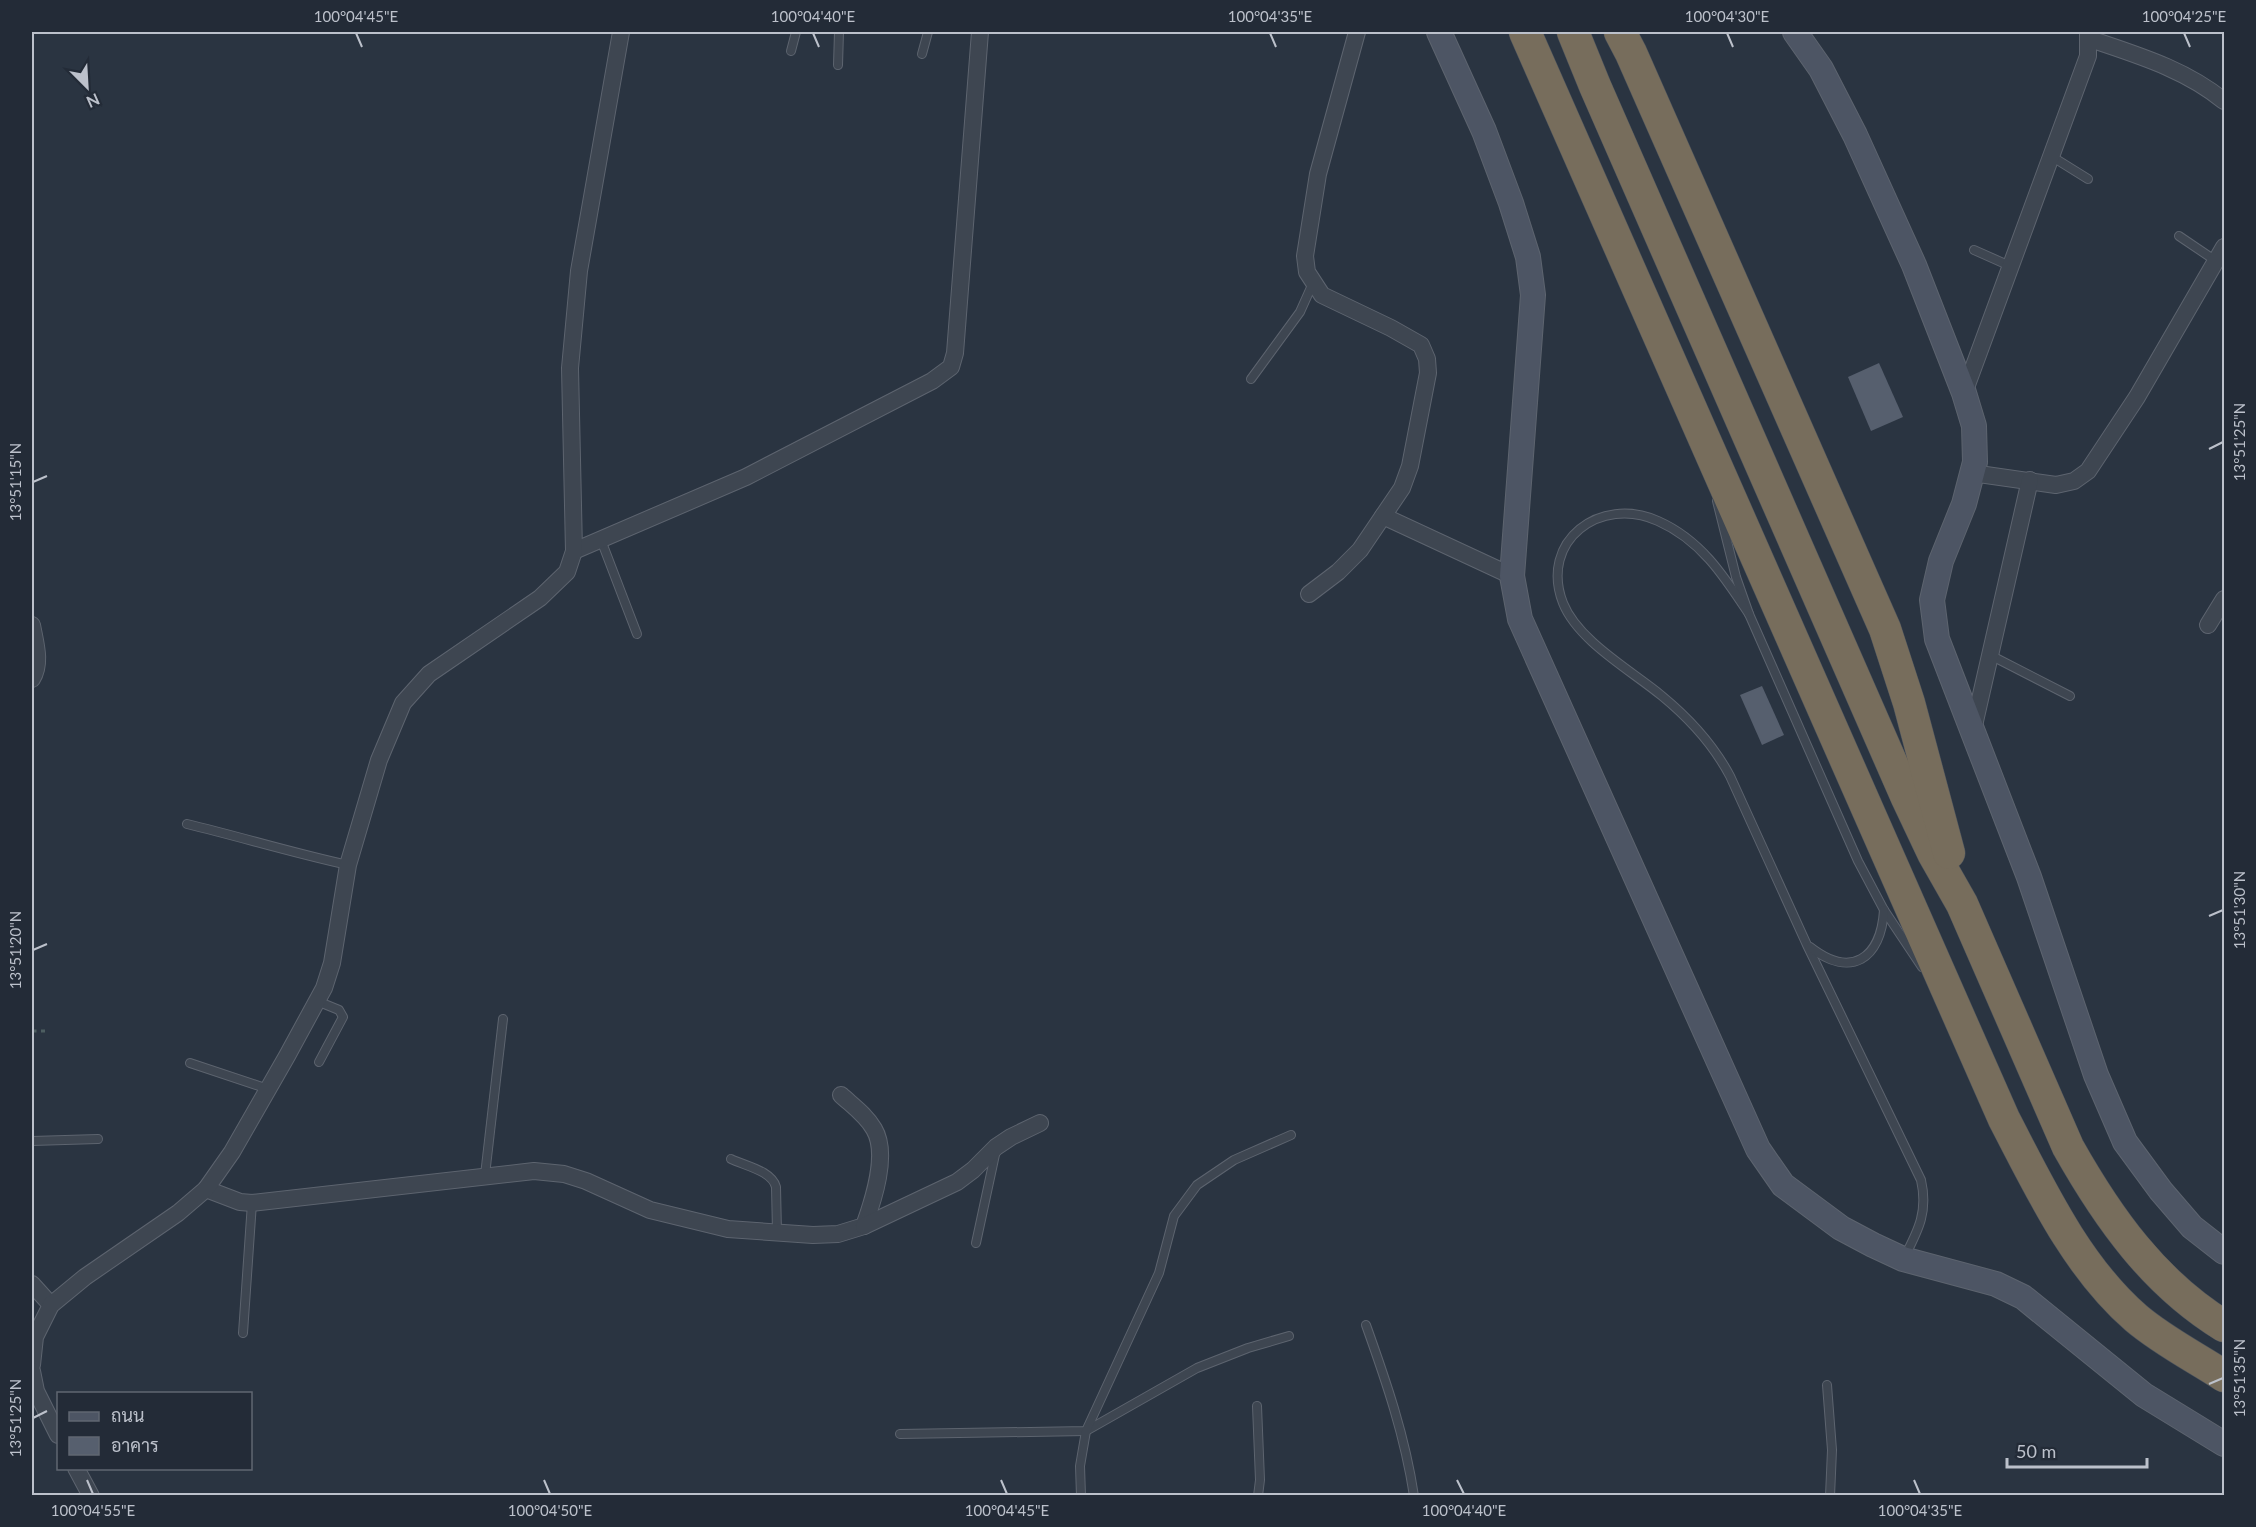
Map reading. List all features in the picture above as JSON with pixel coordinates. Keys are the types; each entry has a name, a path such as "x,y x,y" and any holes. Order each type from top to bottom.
{"highway":[{"path":"1525,32 2014,1137 2049,1203 2080,1254 2114,1296 2134,1316 2176,1347 2218,1371"},
{"path":"1573,32 1907,798 1933,853 1962,904 2068,1147 2089,1185 2134,1248 2188,1302 2223,1324"},
{"path":"1620,32 1726,266 1885,629 1909,703 1962,904"}],"main road":[{"path":"1439,32 1484,131 1528,256 1533,295 1512,576 1520,620 1758,1149 1783,1185 1841,1228 1903,1259 1996,1284 2022,1297 2144,1395 2224,1444"},
{"path":"1795,32 1821,69 1855,135 1914,265 1964,393 1974,426 1976,462 1964,504 1941,561 1932,600 1936,639 2029,877 2096,1075 2125,1142 2161,1191 2192,1227 2224,1251"}],"street":[{"path":"32,1365 35,1337 51,1305 85,1277 178,1213 206,1189 232,1152 268,1089 317,1001 332,963 348,864 379,760 403,703 429,674 540,598 567,572 574,551 570,368 579,271 621,32"},
{"path":"574,551 746,477 932,381 951,367 955,353 980,32"},
{"path":"1309,594 1338,572 1360,550 1402,488 1410,466 1428,373 1421,345 1322,295 1306,272 1305,256 1318,174 1357,32"},
{"path":"1964,393 2088,56 2089,35 2170,68 2199,83 2224,101"},
{"path":"1972,473 2056,485 2074,480 2088,471 2137,397 2220,254"},
{"path":"1973,730 2030,480"},
{"path":"1383,516 1512,576"},
{"path":"2208,625 2224,599"},
{"path":"32,625 37,658 32,679"},
{"path":"841,1095 860,1112 878,1136 880,1150 877,1180 873,1201 864,1226"},
{"path":"206,1189 240,1202 252,1203 534,1171 564,1174 586,1181 650,1210 686,1221 728,1229 838,1234 864,1226 957,1182 996,1147 1040,1123"},
{"path":"32,1284 51,1305"},
{"path":"32,1371 36,1391 57,1433"},
{"path":"77,1470 91,1496"}],"lane":[{"path":"791,51 796,32"},
{"path":"838,32 838,65"},
{"path":"922,54 928,32"},
{"path":"2051,156 2088,179"},
{"path":"2179,236 2220,254"},
{"path":"1974,250 2010,266"},
{"path":"1251,379 1300,312 1313,283"},
{"path":"1699,426 1712,480"},
{"path":"1714,491 1736,577 1749,614 1858,861 1884,910 1926,972"},
{"path":"1749,614 1723,574 1699,547 1672,529 1645,516 1615,513 1588,522 1575,532 1566,544 1558,576 1560,591 1570,617 1605,651 1682,713 1703,734 1720,756 1807,945 1922,1180 1925,1205 1922,1218 1903,1259"},
{"path":"601,540 637,634"},
{"path":"1990,655 2070,696"},
{"path":"187,824 293,853 348,864"},
{"path":"1807,945 1833,962 1857,960 1874,948 1881,934 1884,910"},
{"path":"1932,981 1965,1029"},
{"path":"317,1001 339,1010 343,1017 319,1062"},
{"path":"485,1175 503,1019"},
{"path":"190,1063 268,1089"},
{"path":"1081,1496 1080,1466 1086,1431 1159,1274 1174,1216 1197,1185 1234,1160 1291,1135"},
{"path":"32,1141 98,1139"},
{"path":"976,1243 996,1147"},
{"path":"731,1159 766,1174 774,1180 777,1232"},
{"path":"243,1333 252,1203"},
{"path":"1366,1325 1388,1385 1409,1463 1414,1496"},
{"path":"900,1434 1086,1431 1197,1368 1248,1348 1290,1336"},
{"path":"1827,1385 1832,1450 1830,1496"},
{"path":"1257,1406 1260,1480 1258,1496"}],"path":[{"path":"32,1031 45,1031"}],"building":[{"path":"1879,363 1903,417 1871,431 1848,377"},
{"path":"1762,686 1784,735 1762,745 1740,695"}]}
